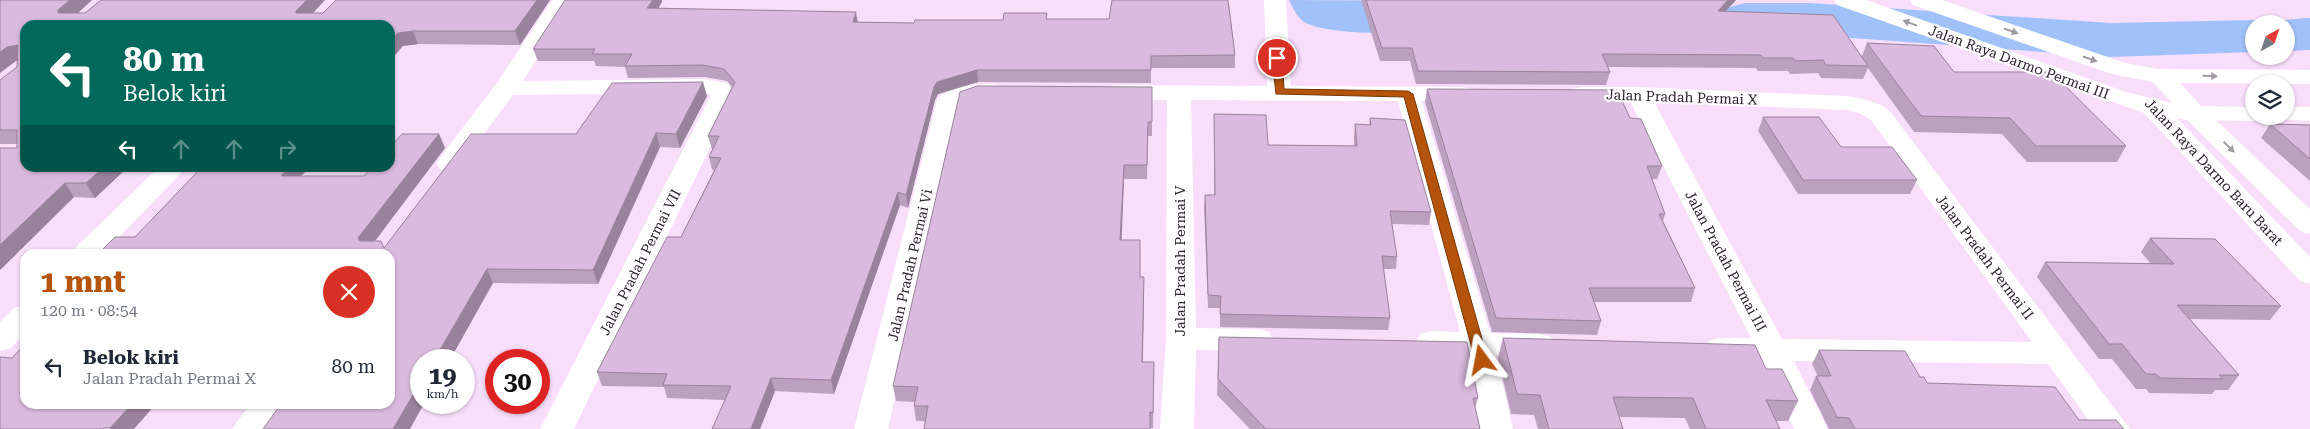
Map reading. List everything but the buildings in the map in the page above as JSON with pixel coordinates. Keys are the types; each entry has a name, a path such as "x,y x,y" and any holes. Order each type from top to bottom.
{"street":[{"path":"434,183 506,88 562,0"},
{"path":"1275,0 1279,92"},
{"name":"Jalan Raya Darmo Permai III","path":"1845,0 2152,108 2194,113 2245,114"},
{"name":"Jalan Raya Darmo Permai III","path":"1921,0 2120,69 2161,76 2310,77"},
{"name":"Jalan Raya Darmo Baru Barat","path":"2120,69 2152,108 2310,274"},
{"name":"Jalan Raya Darmo Baru Barat","path":"2161,76 2194,113 2310,225"},
{"name":"Jalan Pradah Permai VII","path":"506,88 705,86 718,88 724,94 556,429"},
{"name":"Jalan Pradah Permai Vi","path":"871,429 949,100 978,91 1017,91"},
{"path":"1093,92 1485,94"},
{"name":"Jalan Pradah Permai V","path":"1177,429 1181,339 1179,92"},
{"path":"1408,94 1478,343 1496,429"},
{"name":"Jalan Pradah Permai X","path":"1562,94 1638,94 1846,103"},
{"name":"Jalan Pradah Permai III","path":"1638,94 1773,351 1811,429"},
{"name":"Jalan Pradah Permai II","path":"1846,103 1867,107 1880,115 2113,429"},
{"path":"2295,114 2310,114"},
{"path":"91,249 169,172"},
{"path":"0,340 20,320"},
{"path":"1181,339 1290,340"},
{"path":"1399,342 1566,345"},
{"path":"1694,349 2056,353"},
{"path":"249,429 264,409"}],"waterway":[{"path":"1315,0 1321,9 1328,13 1339,15 1458,17"},
{"path":"1745,19 1810,19 2111,40 2245,36"},
{"path":"2295,35 2310,34"}],"route":[{"path":"1277,58 1279,92 1408,94 1482,360"}]}
